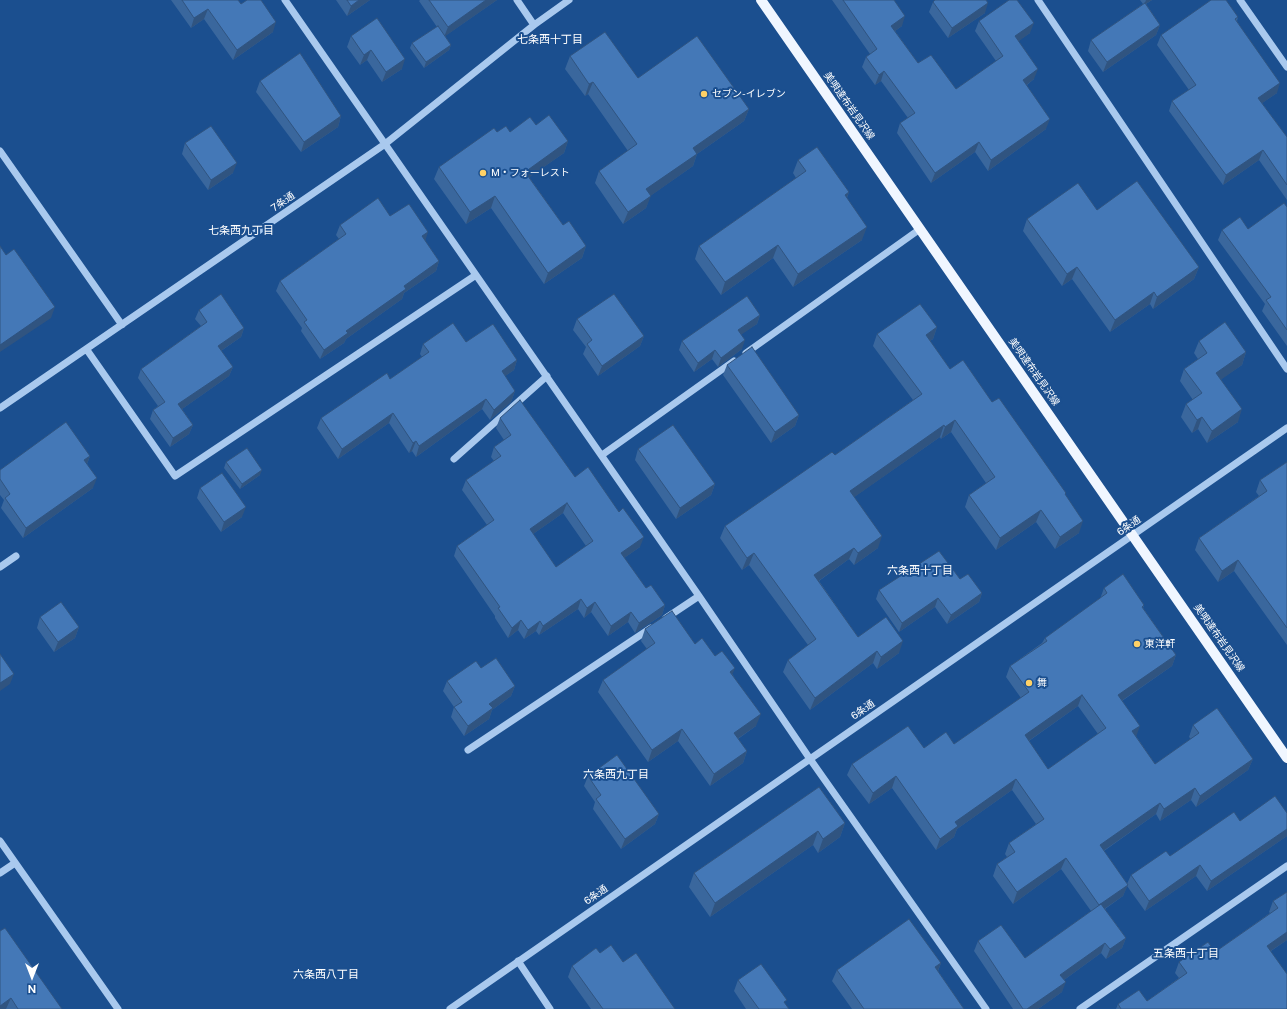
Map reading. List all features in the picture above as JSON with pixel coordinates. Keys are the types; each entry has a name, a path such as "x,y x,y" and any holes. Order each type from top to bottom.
{"main road":[{"name":"美唄達布岩見沢線","path":"761,0 1287,758"}],"street":[{"path":"285,0 700,596 810,759 986,1009"},
{"path":"517,0 534,24"},
{"name":"7条通","path":"0,408 87,350 385,144 534,24 569,0"},
{"path":"1038,0 1287,368"},
{"path":"1240,0 1287,67"},
{"path":"0,151 122,325"},
{"path":"602,455 920,229"},
{"path":"87,350 175,476 476,275"},
{"path":"454,459 547,376"},
{"name":"6条通","path":"450,1009 1287,428"},
{"path":"0,567 16,556"},
{"path":"468,750 700,596"},
{"path":"0,841 118,1009"},
{"path":"0,873 15,863"},
{"path":"1080,1009 1287,866"},
{"path":"518,961 550,1009"}],"building":[{"path":"182,0 238,0 241,4 247,0 261,0 276,22 237,50 208,9 194,18"},
{"path":"347,0 359,0 351,6"},
{"path":"429,0 486,0 448,27"},
{"path":"843,0 894,0 905,16 891,26 918,63 931,55 956,89 1003,56 979,21 1009,0 1017,0 1034,23 1015,36 1038,69 1023,80 1050,119 991,160 979,142 935,173 900,123 915,113 884,71 879,75 866,57 877,49"},
{"path":"935,0 986,0 988,3 952,28 933,2"},
{"path":"1211,0 1226,0 1238,17 1235,19 1280,83 1258,98 1287,137 1287,185 1263,150 1226,175 1172,101 1196,85 1161,35"},
{"path":"1145,3 1160,25 1107,62 1091,40"},
{"path":"377,18 405,59 386,72 371,50 364,55 351,36"},
{"path":"438,26 451,45 426,62 412,43"},
{"path":"605,32 638,78 697,36 749,109 693,148 697,154 646,189 651,196 628,212 599,171 637,144 593,82 589,84 570,56"},
{"path":"300,53 341,116 304,142 260,81"},
{"path":"549,115 568,141 525,172 563,225 569,221 586,246 548,273 495,196 470,212 439,167 494,128 497,132 506,126 510,132 530,117 536,125"},
{"path":"211,126 237,163 211,180 185,143"},
{"path":"817,147 849,192 845,195 867,227 798,274 778,245 725,282 699,246 806,171 798,160"},
{"path":"1137,181 1199,267 1157,297 1154,292 1115,320 1077,267 1067,274 1027,219 1078,183 1097,210"},
{"path":"378,198 390,216 409,204 428,232 422,236 439,261 404,286 406,289 346,331 348,333 324,350 304,322 307,320 280,281 346,234 340,225"},
{"path":"1284,203 1287,207 1287,330 1266,300 1271,297 1222,230 1240,217 1248,229"},
{"path":"0,246 6,255 14,249 55,307 0,345"},
{"path":"221,294 244,328 218,346 233,367 178,404 193,425 173,438 153,410 165,402 141,369 207,322 199,310"},
{"path":"614,294 644,336 602,366 587,344 592,340 577,319"},
{"path":"747,296 760,315 738,330 745,340 721,358 715,350 698,363 682,341"},
{"path":"920,304 937,327 926,335 950,369 963,360 992,402 999,398 1066,493 1065,494 1083,521 1060,537 1041,510 1000,538 969,495 995,477 955,420 945,427 944,425 850,491 882,536 858,553 854,548 814,575 858,637 886,617 903,641 881,657 877,651 815,698 788,660 816,639 754,553 747,558 725,526 832,452 835,455 922,394 877,334"},
{"path":"1225,322 1246,352 1216,373 1242,409 1212,431 1202,417 1197,420 1186,404 1202,393 1184,369 1207,353 1199,341"},
{"path":"453,323 466,342 493,324 517,360 502,371 515,391 494,410 486,399 419,446 416,441 413,443 393,413 342,449 321,418 387,373 390,379 429,352 423,344"},
{"path":"752,347 799,415 775,432 727,365"},
{"path":"520,400 575,477 588,467 619,512 623,508 644,537 621,553 646,588 651,585 665,605 639,623 631,612 611,626 595,602 587,608 581,599 543,626 540,621 528,630 521,620 512,628 498,608 500,607 457,546 494,520 466,480 501,456 494,447 511,435 500,418","holes":["567,503 593,541 556,567 530,529"]},
{"path":"66,422 90,456 84,460 97,478 26,528 5,498 10,494 0,479 0,470"},
{"path":"673,425 715,484 680,508 638,449"},
{"path":"247,448 262,470 242,484 226,462"},
{"path":"1287,462 1287,628 1238,560 1222,571 1199,538 1267,491 1260,480"},
{"path":"222,473 246,507 224,522 200,488"},
{"path":"939,551 960,579 968,574 982,593 951,615 938,598 902,623 879,590"},
{"path":"1123,574 1144,605 1142,607 1176,655 1118,695 1140,726 1132,731 1155,764 1199,733 1193,725 1217,708 1253,759 1200,796 1195,788 1164,809 1160,803 1100,845 1128,885 1099,905 1066,858 1017,892 997,864 1015,852 1009,843 1044,819 1016,779 955,822 958,826 940,839 896,776 873,793 852,764 908,726 924,748 946,732 954,744 1029,692 1010,666 1047,641 1045,638 1107,593 1104,588","holes":["1082,695 1106,728 1048,769 1025,735"]},
{"path":"61,602 79,627 58,642 40,617"},
{"path":"672,611 695,644 702,638 715,656 722,651 735,668 730,672 761,714 734,733 747,751 714,774 682,729 652,750 603,680 655,643 645,629"},
{"path":"0,654 14,674 0,683"},
{"path":"496,658 515,686 489,704 493,708 468,726 454,707 462,702 447,681 476,661 481,668"},
{"path":"617,755 659,814 625,839 596,799 601,795 588,776"},
{"path":"819,787 845,823 823,839 818,831 715,903 694,873"},
{"path":"1275,796 1287,813 1287,829 1211,881 1200,865 1149,901 1131,875 1166,851 1170,856 1234,812 1240,821"},
{"path":"1287,892 1287,932 1267,946 1287,974 1287,1009 1121,1009 1118,1004 1139,990 1147,1001 1187,973 1179,962 1208,942 1215,952 1278,908 1273,901"},
{"path":"1101,904 1126,938 1110,949 1105,943 1060,975 1066,982 1027,1009 1023,1009 978,941 1001,925 1025,958"},
{"path":"909,919 941,963 935,967 964,1009 864,1009 837,970"},
{"path":"5,928 62,1009 18,1009 11,998 0,1006 0,931"},
{"path":"611,945 623,962 636,953 675,1009 603,1009 572,966 596,948 600,953"},
{"path":"761,964 787,1000 784,1002 789,1009 759,1009 738,980"}],"place":[{"name":"セブン-イレブン","path":"704,94"},
{"name":"M・フォーレスト","path":"483,173"},
{"name":"東洋軒","path":"1137,644"},
{"name":"舞","path":"1029,683"}],"district":[{"name":"七条西十丁目","path":"550,40"},
{"name":"七条西九丁目","path":"241,231"},
{"name":"六条西十丁目","path":"920,571"},
{"name":"六条西九丁目","path":"616,775"},
{"name":"五条西十丁目","path":"1186,954"},
{"name":"六条西八丁目","path":"326,975"}]}
